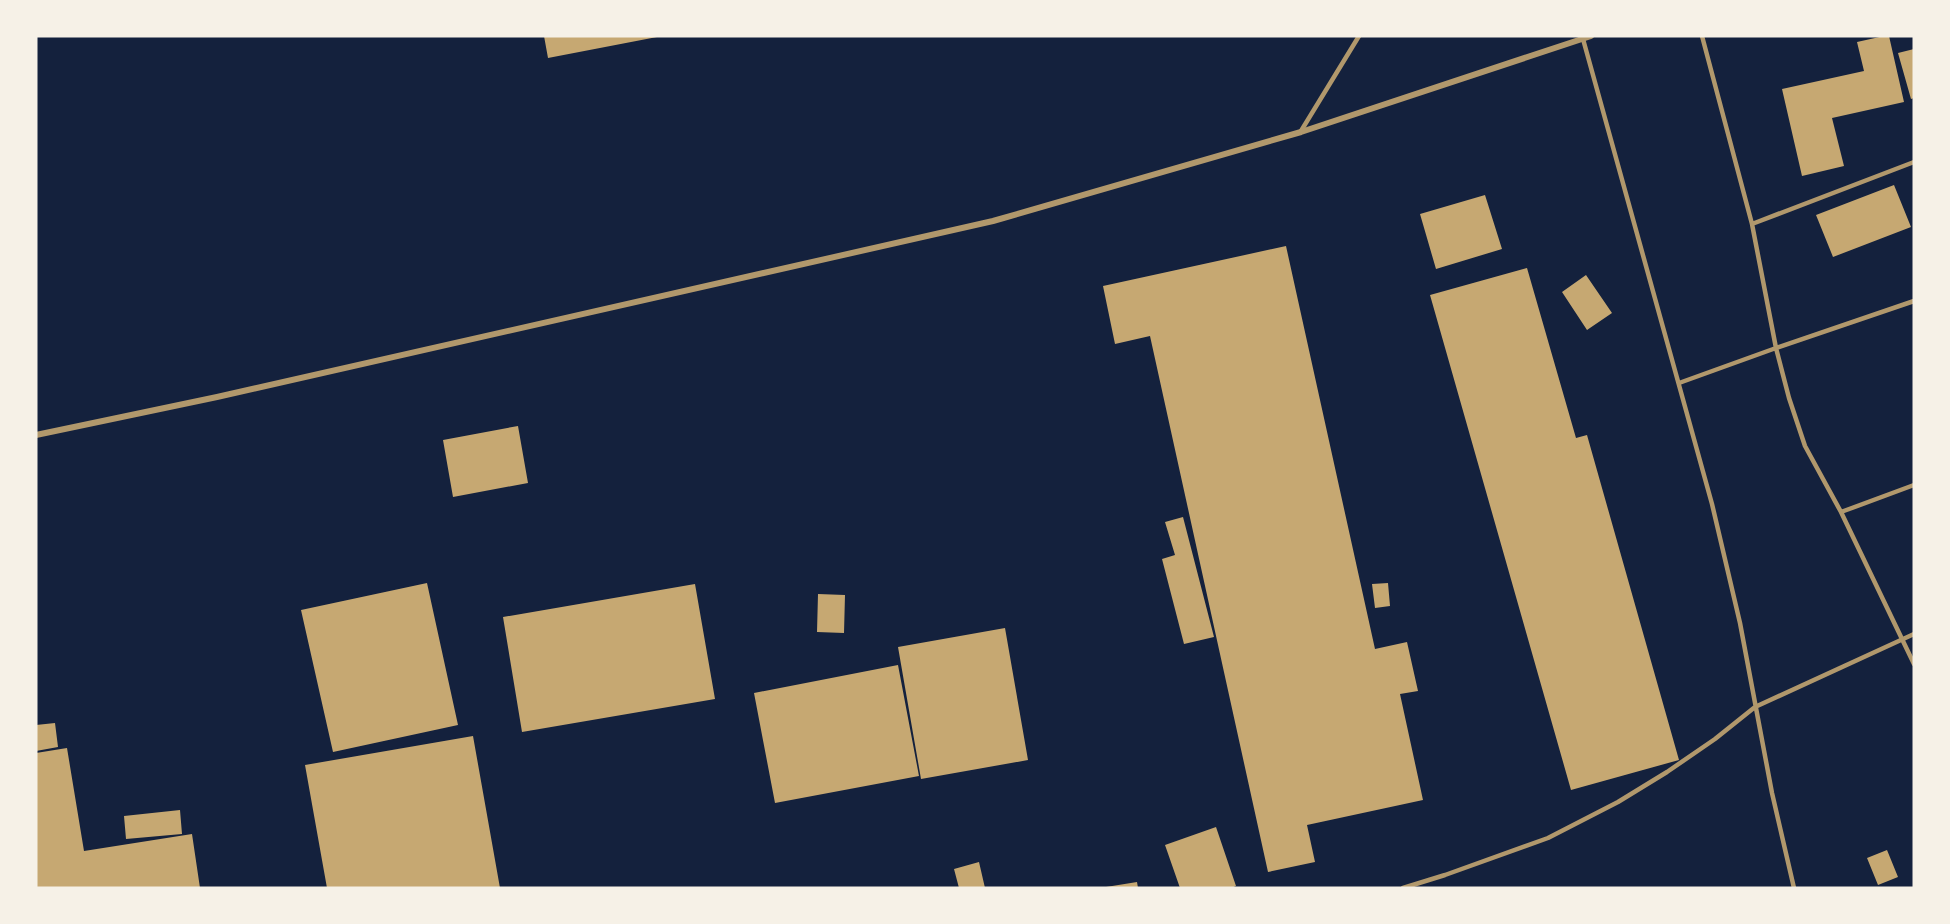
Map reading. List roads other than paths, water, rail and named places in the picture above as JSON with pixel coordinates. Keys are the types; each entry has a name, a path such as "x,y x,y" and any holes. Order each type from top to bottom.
{"street":[{"path":"36,435 229,395 993,221 1301,132 1591,36"}],"lane":[{"path":"1301,132 1359,36"},
{"path":"1702,36 1752,224 1776,348 1805,446 1841,512 1914,664"},
{"path":"1583,39 1712,504 1740,623 1772,793 1794,888"},
{"path":"1752,224 1914,162"},
{"path":"1679,383 1914,301"},
{"path":"1841,512 1914,485"},
{"path":"1403,888 1446,875 1568,828 1618,802 1667,772 1715,739 1755,707 1914,634"}]}
